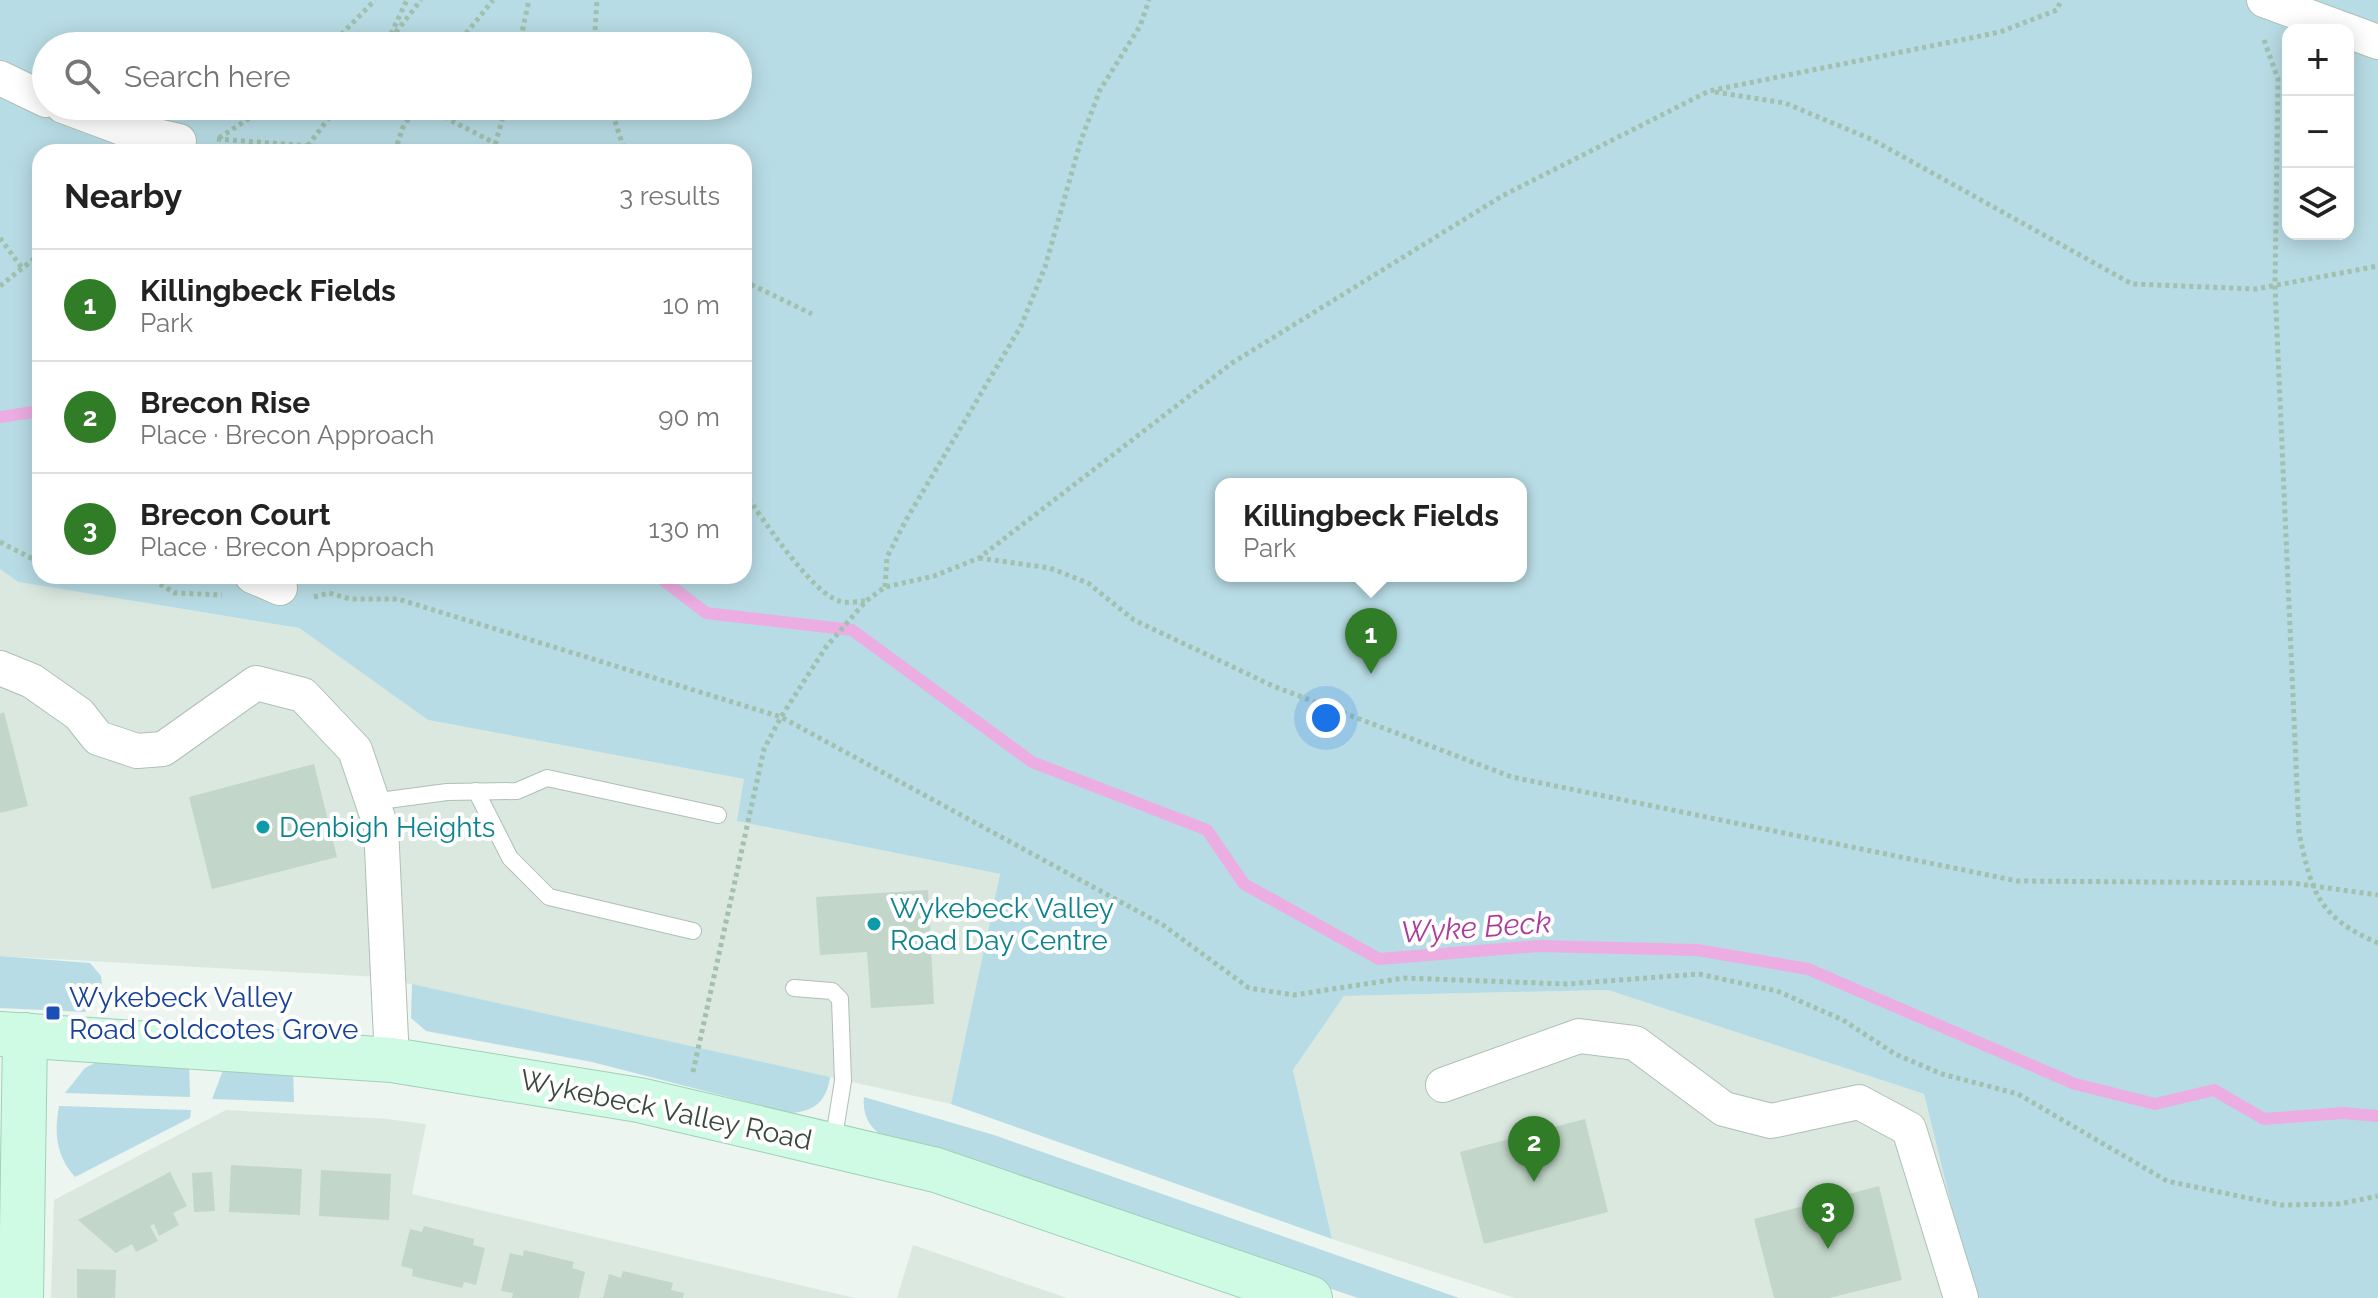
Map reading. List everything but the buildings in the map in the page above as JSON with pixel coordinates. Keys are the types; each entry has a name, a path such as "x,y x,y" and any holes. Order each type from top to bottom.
{"street":[{"path":"2264,0 2327,24"},
{"path":"2354,34 2378,42"},
{"path":"0,78 32,93"},
{"path":"101,120 179,141"},
{"path":"0,668 32,681 79,714 98,738 137,751 163,749 256,683 303,695 355,750 381,827 392,1060"},
{"path":"13,1034 21,1298"},
{"name":"Wykebeck Valley Road","path":"13,1034 392,1060 685,1109 936,1170 1310,1298"},
{"path":"1443,1085 1579,1036 1635,1043 1724,1109 1771,1121 1859,1102 1909,1129 1961,1298"}],"lane":[{"path":"372,802 476,791 517,791 547,778 718,815"},
{"path":"476,791 510,858 549,897 693,931"},
{"path":"794,988 832,991 840,999 843,1081 832,1145"}],"path":[{"path":"344,32 375,0"},
{"path":"391,32 407,0"},
{"path":"395,32 421,0"},
{"path":"467,32 493,0"},
{"path":"522,32 529,0"},
{"path":"595,32 597,0"},
{"path":"885,587 887,557 906,520 1021,326 1045,267 1081,140 1100,90 1140,26 1149,0"},
{"path":"685,1109 764,749 826,647 866,601 885,587 934,576 979,558 1232,363 1502,196 1709,91 2000,32 2057,10 2061,0"},
{"path":"2263,37 2278,79 2275,286 2299,833 2311,886 2332,917 2378,943"},
{"path":"1709,91 1785,103 1873,140 2132,284 2210,289 2275,286 2378,266"},
{"path":"217,139 246,120"},
{"path":"310,144 328,120"},
{"path":"397,144 407,120"},
{"path":"450,120 496,144 502,120"},
{"path":"615,120 622,144"},
{"path":"179,141 217,139 257,144"},
{"path":"0,238 22,268"},
{"path":"0,286 32,260"},
{"path":"752,285 812,314"},
{"path":"752,503 781,544 827,593 840,602 866,601"},
{"path":"0,542 32,558"},
{"path":"979,558 1050,568 1088,583 1134,620 1273,686 1512,777 2017,881 2311,886 2378,895"},
{"path":"160,584 175,593 266,589 329,593 350,599 398,599 781,717 1163,925 1249,988 1294,995 1404,978 1567,984 1699,974 1777,991 1843,1020 1895,1054 1930,1069 2018,1094 2167,1181 2281,1205 2339,1204 2378,1196"}],"shaded area":[{"path":"0,0 2378,0 2378,1298 1974,1298 1924,1094 1608,990 1344,996 1293,1070 1332,1239 951,1104 1000,874 737,821 744,779 428,720 299,628 18,582 0,569"},
{"path":"0,569 18,582 299,628 428,720 745,779 738,821 1000,874 951,1104 379,977 0,956"},
{"path":"0,956 90,963 101,976 103,994 85,1012 0,1008"},
{"path":"412,984 830,1077 826,1093 818,1104 790,1113 592,1062 426,1031 411,1018"},
{"path":"1608,990 1924,1094 1974,1298 1515,1298 1332,1239 1293,1070 1344,996"},
{"path":"105,1058 189,1061 190,1097 65,1093 85,1068"},
{"path":"225,1065 293,1067 294,1102 212,1099"},
{"path":"864,1097 994,1135 1459,1298 1358,1298 886,1138 868,1121"},
{"path":"59,1106 191,1110 190,1118 75,1177 64,1161 58,1144"},
{"path":"226,1110 426,1124 412,1194 855,1298 51,1298 54,1200"},
{"path":"913,1245 1067,1298 897,1298"}],"waterway":[{"name":"Wyke Beck","path":"0,417 32,412"},
{"name":"Wyke Beck","path":"668,584 706,613 852,630 1032,762 1207,830 1244,884 1379,959 1539,946 1697,950 1808,969 2075,1084 2155,1104 2214,1090 2264,1119 2343,1113 2378,1116"}],"place":[{"name":"Killingbeck Fields","path":"1371,674"},
{"name":"Denbigh Heights","path":"263,827"},
{"name":"Wykebeck Valley Road Day Centre","path":"874,924"},
{"name":"Wykebeck Valley Road Coldcotes Grove","path":"53,1013"},
{"name":"Brecon Rise","path":"1534,1182"},
{"name":"Brecon Court","path":"1828,1249"}]}
